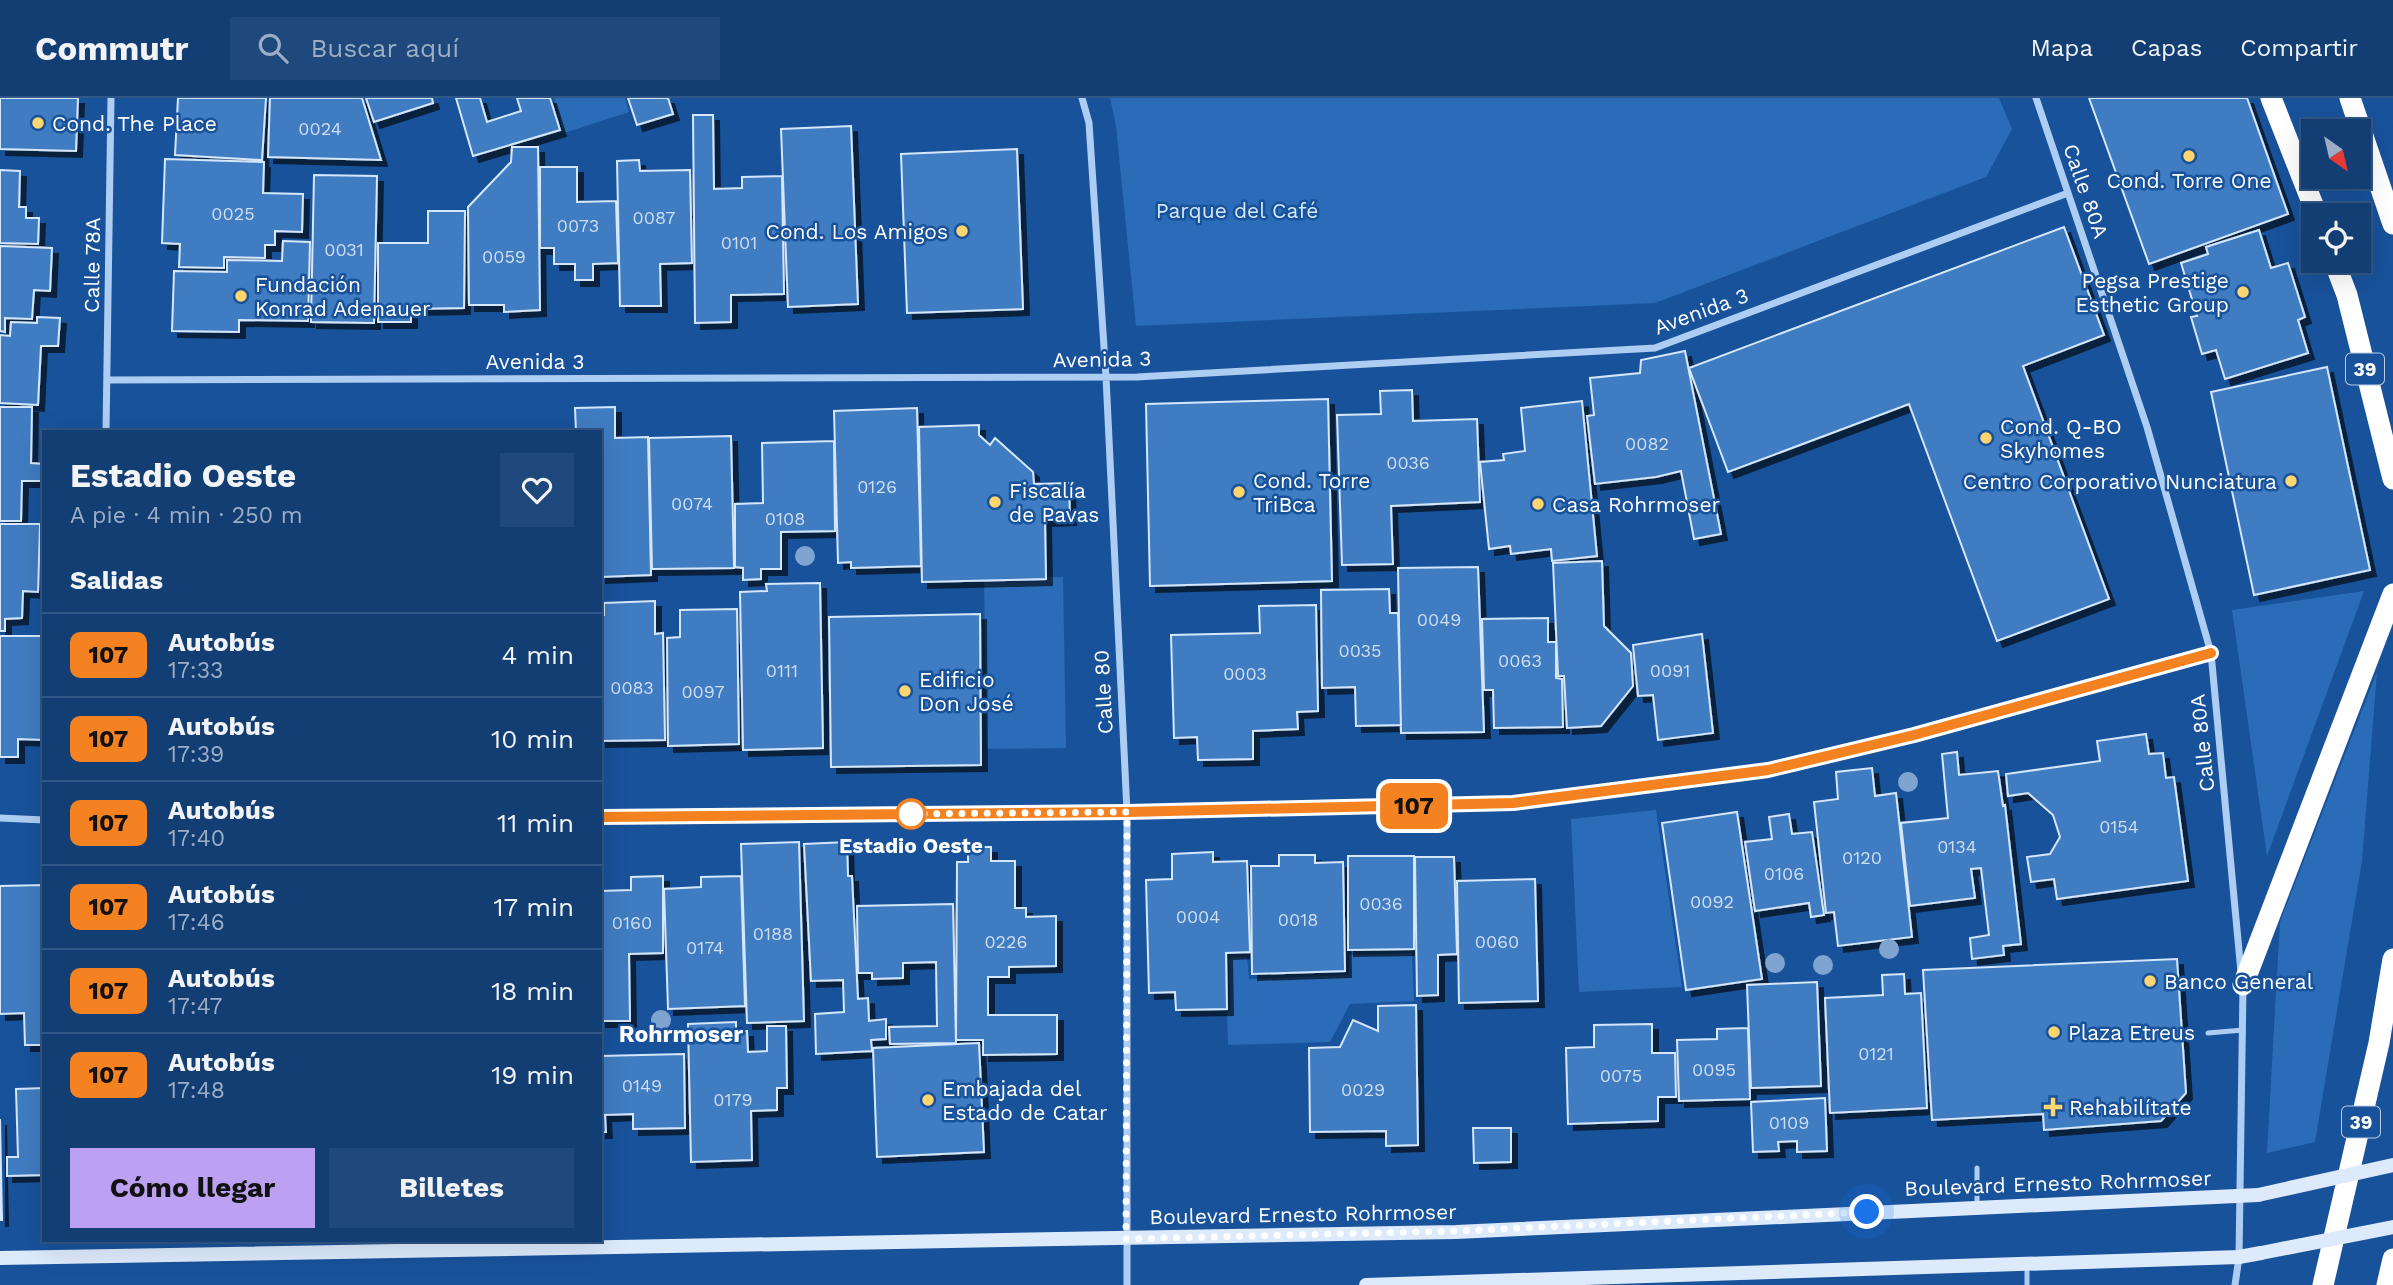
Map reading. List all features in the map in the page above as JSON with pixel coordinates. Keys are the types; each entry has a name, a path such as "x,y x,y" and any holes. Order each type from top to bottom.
{"highway":[{"path":"2271,98 2311,203"},
{"path":"2350,98 2393,224"},
{"name":"39","path":"2339,273 2347,295 2393,478"},
{"path":"2243,985 2393,594"},
{"name":"39","path":"2323,1285 2379,1043 2393,959"},
{"path":"2387,1285 2393,1259"}],"main road":[{"name":"Boulevard Ernesto Rohrmoser","path":"0,1258 1457,1231 2258,1195 2393,1164"},
{"path":"1366,1285 1581,1282 2239,1257 2393,1227"}],"street":[{"name":"Calle 78A","path":"106,430 111,98"},
{"name":"Calle 80","path":"1083,98 1089,123 1106,377 1127,812 1127,1285"},
{"name":"Calle 80A","path":"2036,98 2147,428 2211,653 2243,985 2239,1257 2235,1285"},
{"name":"Avenida 3","path":"107,380 1106,377 1655,348 2068,193"},
{"path":"602,817 1127,812 1513,803 1768,770 1914,735 2211,653"},
{"path":"0,818 42,820"}],"lane":[{"path":"2208,1033 2243,1030"},
{"path":"1977,1168 1977,1207"},
{"path":"2027,1264 2027,1285"}],"green space":[{"path":"554,98 625,98 629,112 564,133"},
{"name":"Parque del Café","path":"1110,98 1999,98 2012,129 1986,177 1655,303 1136,326 1116,126"},
{"path":"1063,577 1066,748 987,749 984,579"},
{"path":"2364,591 2267,856 2232,610"},
{"path":"2377,672 2362,861 2315,1142 2267,1153 2280,922"},
{"path":"1656,810 1682,987 1579,992 1571,819"},
{"path":"1412,953 1414,1001 1350,1004 1330,1042 1228,1045 1229,957 1247,957 1249,979 1349,975 1349,955"}],"building":[{"name":"Cond. The Place","path":"0,98 78,98 76,151 0,149"},
{"path":"178,98 266,98 262,160 175,155"},
{"path":"270,98 362,98 381,160 268,157"},
{"path":"366,98 432,98 433,103 374,122"},
{"path":"456,98 480,98 487,122 521,111 517,98 550,98 560,130 473,156"},
{"path":"628,98 668,98 673,114 637,125"},
{"name":"Cond. Torre One","path":"2089,98 2247,98 2288,214 2149,264"},
{"path":"693,115 713,115 714,189 742,188 742,177 782,176 784,294 731,295 731,322 695,323"},
{"path":"851,126 858,304 788,307 781,129"},
{"path":"512,147 538,147 540,310 504,312 504,305 469,305 468,207 511,162"},
{"name":"Cond. Los Amigos","path":"1017,149 1023,309 907,313 901,154"},
{"path":"165,159 264,162 263,193 303,194 302,232 275,231 275,245 265,245 265,258 224,257 224,268 179,267 180,244 162,243"},
{"path":"639,160 640,171 690,170 692,263 660,264 661,306 620,306 617,161"},
{"path":"540,167 577,167 577,202 616,201 618,263 593,264 593,280 575,280 575,264 554,264 554,248 540,248"},
{"path":"0,170 20,171 19,207 26,207 26,218 39,218 38,244 0,243"},
{"path":"314,175 377,176 374,323 311,322"},
{"path":"428,211 465,211 464,308 411,309 411,322 378,322 378,243 428,243"},
{"name":"Cond. Q-BO Skyhomes","path":"2064,227 2104,335 2023,366 2109,599 1997,641 1909,404 1728,472 1689,368"},
{"name":"Pegsa Prestige Esthetic Group","path":"2259,230 2271,268 2288,263 2305,317 2298,320 2308,353 2225,379 2216,350 2202,354 2191,317 2197,316 2181,263 2208,254 2206,247"},
{"name":"Fundación Konrad Adenauer","path":"283,241 310,242 308,321 239,320 239,332 172,331 174,271 227,272 227,260 282,261"},
{"path":"0,246 52,248 50,291 34,290 32,319 5,318 5,332 0,331"},
{"path":"37,317 60,318 58,346 41,346 38,405 0,403 0,335 10,336 11,322 37,323"},
{"path":"1685,351 1721,534 1694,539 1681,471 1656,477 1595,484 1587,416 1594,415 1590,378 1640,373 1641,360"},
{"name":"Centro Corporativo Nunciatura","path":"2327,367 2370,570 2254,595 2211,392"},
{"path":"1412,390 1413,421 1477,419 1480,502 1391,506 1393,564 1342,565 1337,415 1381,414 1380,391"},
{"name":"Cond. Torre TriBca","path":"1328,399 1332,581 1150,586 1146,404"},
{"name":"Casa Rohrmoser","path":"1582,401 1597,556 1552,561 1551,549 1511,554 1510,546 1489,549 1480,462 1504,460 1503,454 1525,451 1521,408"},
{"path":"0,407 32,407 31,463 42,464 42,481 22,481 21,521 0,521"},
{"path":"615,407 615,438 648,437 651,575 602,577 602,430 576,430 575,408"},
{"path":"917,408 921,566 851,568 851,562 838,563 834,411"},
{"name":"Fiscalía de Pavas","path":"979,425 979,435 990,445 995,438 1033,472 1034,484 1069,483 1070,519 1045,520 1046,579 922,582 919,427"},
{"path":"731,436 734,568 652,569 649,438"},
{"path":"834,441 835,531 781,532 781,569 761,569 761,579 743,580 743,568 735,567 735,504 763,503 762,443"},
{"path":"0,524 40,524 38,592 23,591 22,618 5,619 5,631 0,631"},
{"path":"1602,561 1604,626 1631,653 1633,686 1601,726 1567,728 1564,676 1558,676 1553,563"},
{"path":"1478,567 1484,732 1401,733 1398,568"},
{"path":"820,583 823,748 743,750 740,592 767,591 766,584"},
{"path":"1389,589 1390,613 1398,613 1401,725 1356,726 1355,687 1322,688 1321,590"},
{"path":"655,601 655,634 663,633 665,740 602,741 604,603"},
{"path":"1316,605 1318,711 1297,712 1298,729 1253,731 1253,759 1198,760 1197,737 1174,738 1171,635 1260,633 1259,606"},
{"path":"737,609 739,744 668,746 667,638 680,637 680,610"},
{"name":"Edificio Don José","path":"980,614 981,765 831,767 829,617"},
{"path":"1548,618 1548,642 1556,642 1556,678 1562,679 1563,727 1494,728 1493,690 1484,690 1482,619"},
{"path":"1702,634 1713,733 1658,740 1653,695 1638,696 1633,645"},
{"path":"0,636 42,636 42,740 18,739 18,757 0,757"},
{"path":"2146,734 2149,754 2163,753 2166,778 2174,777 2188,881 2057,899 2054,879 2031,882 2027,857 2050,854 2060,837 2053,815 2028,793 2008,796 2006,774 2100,761 2097,741"},
{"path":"1957,752 1959,775 1998,771 2003,806 2005,805 2021,944 2003,946 2004,955 1972,959 1970,938 1989,935 1981,868 1971,869 1975,898 1910,906 1901,823 1948,818 1942,754"},
{"path":"1872,768 1875,796 1896,793 1912,937 1838,946 1834,912 1826,913 1814,802 1838,799 1836,772"},
{"path":"1737,812 1762,979 1686,990 1662,823"},
{"path":"1789,814 1792,834 1812,832 1824,915 1811,917 1809,903 1755,911 1745,842 1772,839 1769,817"},
{"path":"799,842 804,1021 747,1023 741,844"},
{"path":"847,842 848,876 852,876 858,999 868,998 869,1021 886,1019 886,1039 871,1040 872,1051 816,1054 815,1014 844,1012 843,980 811,981 804,844"},
{"path":"968,847 991,847 991,861 1015,861 1015,908 1026,908 1026,917 1056,916 1056,966 1009,967 1009,977 988,977 988,1015 1057,1015 1057,1054 983,1055 983,1040 956,1040 957,862 968,862"},
{"path":"1213,852 1213,862 1247,861 1250,952 1226,953 1227,1009 1176,1010 1175,992 1149,993 1146,880 1172,879 1172,854"},
{"path":"1279,855 1315,855 1315,863 1343,862 1345,971 1252,974 1251,866 1279,866"},
{"path":"1348,856 1414,856 1414,949 1348,950"},
{"path":"1415,857 1454,857 1457,954 1438,955 1438,995 1417,996"},
{"path":"663,876 663,953 629,954 630,1021 602,1021 602,891 631,890 631,877"},
{"path":"741,876 745,1006 668,1009 664,889 701,887 701,877"},
{"path":"1535,879 1538,1001 1459,1003 1457,881"},
{"path":"42,885 42,1045 25,1045 24,1013 0,1014 0,886"},
{"path":"953,904 956,1043 890,1044 889,1027 937,1026 936,962 903,963 903,978 872,979 872,973 858,973 857,906"},
{"name":"Plaza Etreus","path":"2177,959 2186,1093 2161,1121 2044,1130 2043,1114 1932,1120 1923,970"},
{"path":"1904,974 1905,994 1921,993 1927,1108 1830,1113 1825,998 1883,995 1882,975"},
{"path":"1817,982 1821,1086 1751,1088 1747,985"},
{"path":"1416,1005 1418,1145 1386,1146 1386,1131 1310,1132 1309,1048 1340,1047 1353,1020 1378,1031 1378,1006"},
{"path":"736,1022 736,1031 747,1031 748,1052 767,1051 767,1026 786,1026 787,1088 777,1088 777,1110 751,1111 752,1160 691,1162 688,1024"},
{"path":"1652,1024 1652,1053 1675,1053 1676,1097 1658,1097 1658,1121 1568,1124 1566,1048 1594,1047 1594,1025"},
{"path":"1748,1028 1750,1099 1679,1101 1677,1040 1717,1039 1717,1029"},
{"name":"Embajada del Estado de Catar","path":"979,1043 984,1152 877,1157 873,1048"},
{"path":"684,1054 685,1128 633,1129 633,1114 605,1115 606,1132 602,1132 602,1056"},
{"path":"42,1088 42,1175 7,1176 7,1157 18,1157 16,1089"},
{"path":"1825,1098 1827,1151 1797,1152 1797,1141 1778,1142 1779,1151 1753,1152 1751,1102"},
{"path":"0,1119 2,1220 0,1220"},
{"path":"1473,1128 1511,1128 1511,1162 1474,1163"}],"bus line":[{"name":"107","path":"602,817 1127,812 1513,803 1768,770 1914,735 2211,653"}],"place":[{"name":"Cond. The Place","path":"38,123"},
{"name":"Cond. Torre One","path":"2189,156"},
{"name":"Cond. Los Amigos","path":"962,231"},
{"name":"Pegsa Prestige Esthetic Group","path":"2243,292"},
{"name":"Fundación Konrad Adenauer","path":"241,296"},
{"name":"Cond. Q-BO Skyhomes","path":"1986,438"},
{"name":"Centro Corporativo Nunciatura","path":"2291,481"},
{"name":"Cond. Torre TriBca","path":"1239,492"},
{"name":"Fiscalía de Pavas","path":"995,502"},
{"name":"Casa Rohrmoser","path":"1538,504"},
{"name":"Edificio Don José","path":"905,691"},
{"name":"Estadio Oeste","path":"911,814"},
{"name":"Banco General","path":"2150,981"},
{"name":"Plaza Etreus","path":"2054,1032"},
{"name":"Embajada del Estado de Catar","path":"928,1100"},
{"name":"Rehabilítate","path":"2053,1107"}],"district":[{"name":"Rohrmoser","path":"681,1034"}],"route":[{"path":"911,814 905,814 1127,812 1126,1239 1457,1231 1867,1212"}]}
